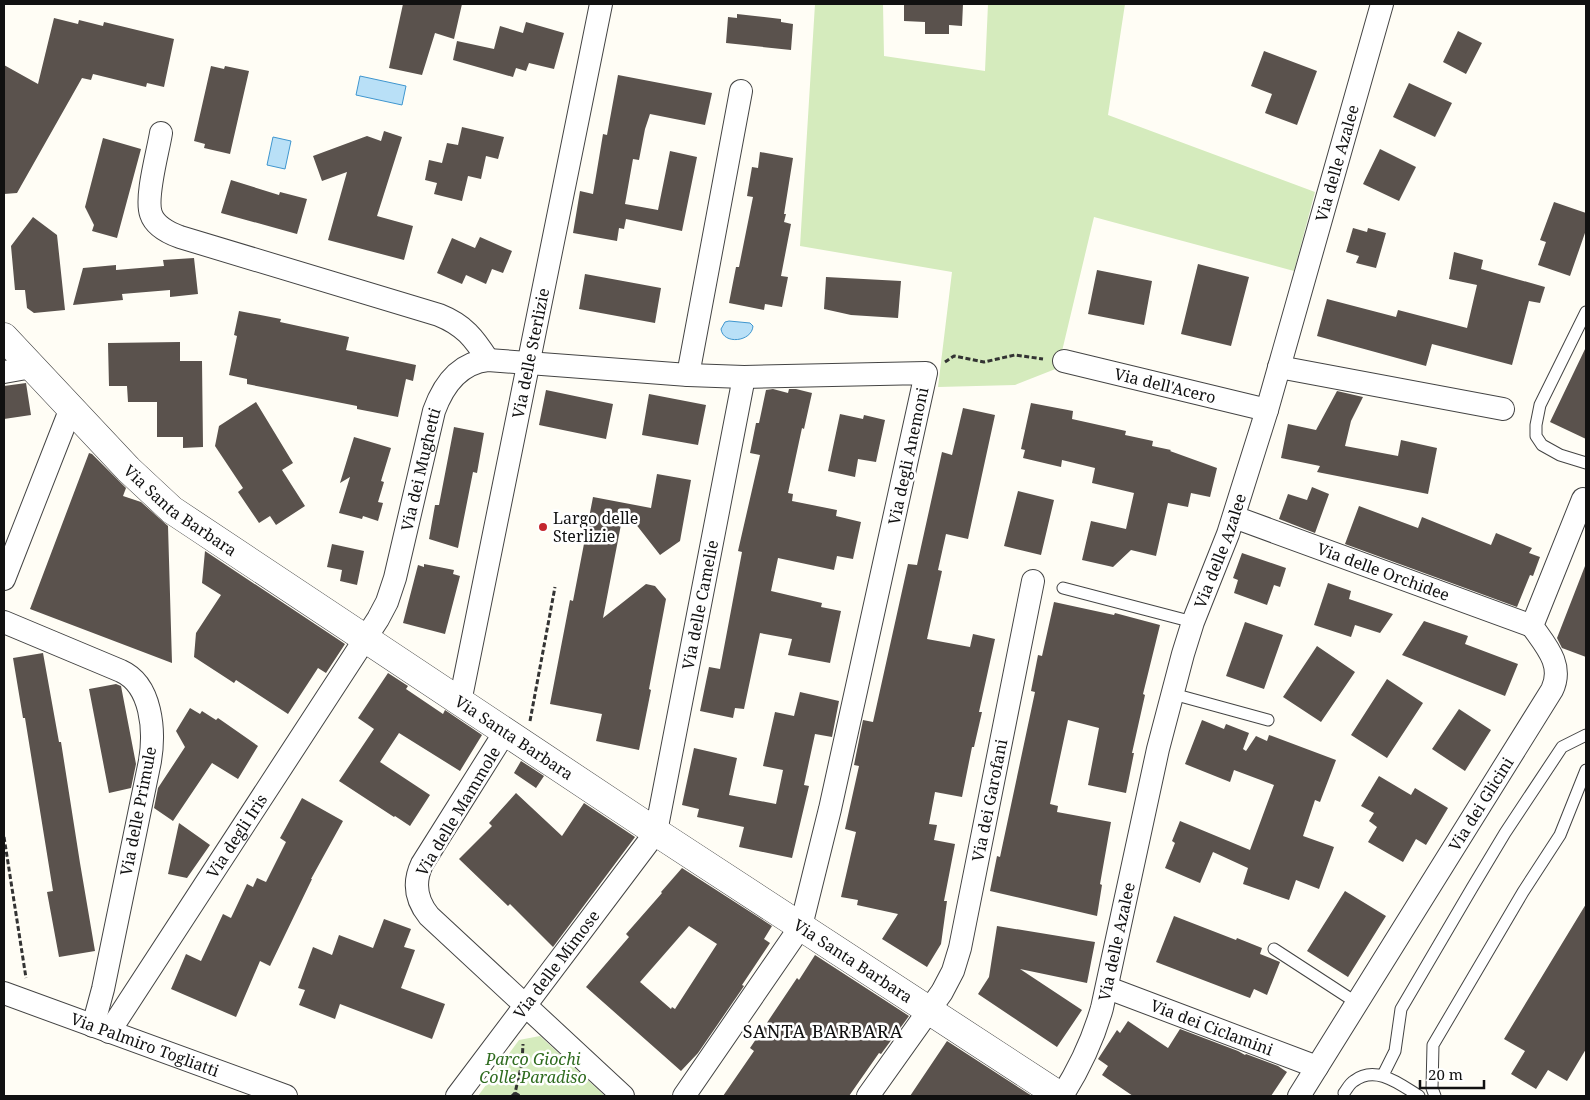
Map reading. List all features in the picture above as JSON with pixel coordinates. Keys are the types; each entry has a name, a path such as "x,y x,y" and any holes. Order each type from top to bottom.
{"street":[{"name":"Via delle Sterlizie","path":"460,702 601,4"},
{"name":"Via delle Azalee","path":"1061,1096 1083,1058 1101,1014 1158,749 1192,622 1234,517 1267,410 1382,4"},
{"path":"688,375 741,91"},
{"path":"161,134 149,200 151,214 166,230 190,240 439,315 451,320 468,332 488,360"},
{"name":"Via Santa Barbara","path":"4,337 136,478 163,502 190,522 656,832 1061,1096"},
{"name":"Via dei Mughetti","path":"366,639 382,610 395,578 429,429 437,402 446,386 459,372 470,364 488,360 528,364"},
{"name":"Via dell'Acero","path":"1064,361 1267,410"},
{"name":"Via degli Anemoni","path":"528,364 744,377 926,373 830,809 801,926"},
{"path":"4,372 32,367"},
{"path":"1279,367 1503,409"},
{"name":"Via delle Camelie","path":"656,832 744,377"},
{"path":"4,579 71,408"},
{"path":"1532,626 1583,498"},
{"name":"Via delle Orchidee","path":"1234,517 1532,626"},
{"name":"Via dei Garofani","path":"868,1096 950,978 960,948 1033,581"},
{"name":"Via delle Primule","path":"4,622 131,676 142,689 151,722 152,744 150,761 103,989 101,1030"},
{"name":"Via dei Glicini","path":"1300,1096 1554,685 1556,677 1555,662 1548,648 1532,626"},
{"name":"Via degli Iris","path":"101,1030 366,639"},
{"name":"Via delle Mammole","path":"515,739 422,864 418,873 416,891 429,916 526,1005"},
{"name":"Via delle Mimose","path":"457,1096 656,832"},
{"path":"684,1096 801,926"},
{"name":"Via dei Ciclamini","path":"1108,988 1317,1068"},
{"name":"Via Palmiro Togliatti","path":"4,993 286,1096"},
{"path":"526,1005 623,1096"}],"lane":[{"path":"1586,312 1540,405 1536,425 1536,436 1542,445 1560,455 1586,463"},
{"path":"1063,588 1192,622"},
{"path":"1173,694 1268,720"},
{"path":"1383,1075 1395,1051 1401,1009 1472,888 1529,795 1562,747 1586,735"},
{"path":"1435,1096 1432,1088 1433,1045 1518,900 1560,836 1586,770"},
{"path":"1274,949 1357,1003"},
{"path":"1344,1093 1354,1080 1368,1075 1383,1075 1419,1096"}],"path":[{"path":"926,373 954,356 984,362 1015,356 1064,361"},
{"path":"515,739 555,586"},
{"path":"4,838 30,1003"},
{"path":"520,1096 514,1095 522,1063 524,1044"}],"green space":[{"path":"815,4 883,4 884,56 985,71 988,4 1125,4 1108,115 1315,192 1294,271 1094,217 1058,368 1015,385 938,387 952,272 800,246"},
{"name":"Parco Giochi Colle Paradiso","path":"540,1036 605,1096 478,1096 519,1040"}],"water":[{"path":"360,76 406,86 402,105 356,95"},
{"path":"273,137 291,141 285,169 267,165"},
{"path":"725,322 750,323 753,326 748,335 743,338 737,340 727,338 721,329"}],"building":[{"path":"403,4 462,4 454,39 435,33 422,75 389,68"},
{"path":"904,4 963,4 962,26 949,25 949,34 925,34 925,22 904,21"},
{"path":"737,14 781,19 781,22 793,24 791,50 726,43 728,17 737,18"},
{"path":"54,18 78,24 79,20 103,26 104,22 174,39 164,87 147,83 146,87 93,74 91,80 82,78 17,193 4,194 4,65 38,84"},
{"path":"526,22 564,33 554,69 529,63 526,71 516,68 513,77 453,60 457,41 494,49 500,26 523,33"},
{"path":"1458,31 1482,43 1466,74 1443,62"},
{"path":"1264,51 1317,71 1297,125 1265,113 1272,94 1251,86"},
{"path":"211,66 224,69 225,66 249,71 230,154 204,148 205,144 194,141"},
{"path":"618,75 712,93 705,125 650,114 639,160 633,159 625,204 658,210 670,151 697,157 682,231 626,219 624,229 619,228 617,241 573,233 580,191 593,194 603,134 607,135"},
{"path":"1409,83 1452,103 1435,137 1393,117"},
{"path":"462,127 504,137 498,159 486,156 481,179 468,176 462,201 434,194 437,183 425,180 429,160 442,163 447,143 458,145"},
{"path":"384,131 402,137 377,216 413,226 404,260 328,240 347,172 322,181 313,156 367,136 381,141"},
{"path":"103,138 141,149 117,238 92,231 94,225 85,207"},
{"path":"1380,149 1416,167 1399,201 1363,184"},
{"path":"760,152 793,158 784,214 786,214 784,222 791,224 781,276 788,277 782,307 765,304 764,310 729,303 736,267 739,267 753,197 747,196 752,167 758,168"},
{"path":"231,180 279,195 280,192 307,199 297,234 221,213"},
{"path":"1554,202 1586,213 1586,230 1570,276 1538,265 1546,242 1540,240"},
{"path":"33,217 57,235 65,310 34,313 27,308 25,290 15,290 11,246"},
{"path":"1353,228 1367,232 1368,228 1386,233 1376,268 1356,263 1359,256 1346,252"},
{"path":"480,237 512,251 503,273 492,269 486,284 466,275 462,284 437,273 452,238 475,248"},
{"path":"1454,252 1483,260 1481,269 1545,287 1540,303 1529,301 1512,365 1432,344 1426,366 1317,336 1327,299 1396,317 1398,310 1467,328 1477,285 1449,279"},
{"path":"194,258 198,294 170,297 170,290 122,294 123,300 73,305 83,268 116,265 116,270 164,266 163,260"},
{"path":"1198,264 1249,277 1231,346 1181,334"},
{"path":"1097,270 1152,281 1144,325 1088,314"},
{"path":"585,274 661,288 655,323 579,309"},
{"path":"826,277 901,281 898,318 851,315 824,309"},
{"path":"239,311 281,319 280,322 349,337 346,350 416,365 413,381 406,379 398,417 357,409 357,406 247,384 247,379 229,375 237,336 234,335"},
{"path":"180,342 180,361 202,361 203,447 183,448 183,437 157,437 157,402 128,402 127,386 109,386 108,343"},
{"path":"1586,347 1586,439 1550,422"},
{"path":"26,383 31,415 4,419 4,386"},
{"path":"773,389 788,393 789,389 796,389 812,393 804,429 802,428 788,493 793,494 792,501 837,510 836,516 861,522 853,559 837,556 834,570 778,558 771,591 822,603 821,607 841,611 830,663 788,655 792,639 760,633 744,709 735,708 733,718 700,711 709,667 720,669 742,552 738,551 760,455 750,453 756,423 759,423 766,390"},
{"path":"546,390 613,404 606,439 539,425"},
{"path":"1337,391 1363,397 1351,421 1345,446 1398,456 1401,440 1437,448 1428,494 1317,472 1320,466 1281,458 1288,424 1316,430"},
{"path":"649,394 706,405 698,445 642,435"},
{"path":"256,402 293,463 282,470 305,506 276,525 270,516 259,523 238,492 243,488 215,446 219,426"},
{"path":"1031,403 1073,411 1072,419 1126,431 1125,435 1153,441 1152,446 1171,450 1217,468 1210,497 1191,493 1188,507 1168,503 1156,556 1131,550 1113,567 1082,560 1091,521 1126,529 1134,493 1092,483 1095,468 1062,460 1061,467 1023,458 1025,450 1021,449"},
{"path":"963,408 995,415 968,539 946,534 938,570 942,571 927,639 970,647 973,634 995,639 979,712 982,712 974,747 972,747 962,797 935,792 929,824 937,825 934,840 955,844 944,901 947,901 941,944 927,967 882,939 898,914 857,905 858,900 841,897 856,832 845,829 859,766 854,765 863,720 873,722 908,564 917,565 942,452 952,455"},
{"path":"840,414 863,419 864,415 885,420 876,462 858,459 855,477 828,471"},
{"path":"454,427 484,433 477,473 473,472 458,548 429,539 435,505 439,505"},
{"path":"354,437 391,448 381,481 384,482 378,502 383,503 378,521 363,516 362,519 339,513 350,477 340,483"},
{"path":"89,453 126,488 123,496 141,502 168,526 172,663 30,609"},
{"path":"657,474 691,480 680,541 660,555 624,509 603,618 646,584 655,586 666,599 639,750 596,741 602,714 550,704 570,600 573,601 593,497 651,508"},
{"path":"1312,487 1329,494 1315,533 1279,519 1288,494 1307,500"},
{"path":"1018,491 1054,500 1041,555 1004,546"},
{"path":"1359,506 1418,528 1422,517 1491,545 1496,533 1532,548 1529,553 1540,557 1533,576 1530,575 1517,607 1345,544"},
{"path":"332,544 364,551 357,585 340,581 342,570 327,567"},
{"path":"205,551 345,644 326,673 318,668 288,714 236,680 234,683 194,657 196,633 221,595 202,583"},
{"path":"1242,553 1286,568 1280,587 1274,585 1267,605 1234,593 1238,580 1233,578"},
{"path":"424,564 454,570 453,574 460,576 445,634 403,623 418,565 424,567"},
{"path":"1585,566 1586,657 1562,648 1557,638"},
{"path":"1328,583 1351,591 1349,599 1393,614 1380,633 1355,625 1351,637 1314,625"},
{"path":"1054,602 1114,615 1115,613 1160,625 1143,694 1145,695 1132,753 1134,753 1126,793 1088,785 1099,728 1068,720 1050,804 1058,806 1057,812 1111,822 1100,884 1102,885 1097,916 990,891 997,856 1000,857 1035,692 1031,691 1038,655 1042,656"},
{"path":"1424,621 1468,636 1465,644 1518,664 1505,696 1402,655"},
{"path":"1245,622 1283,635 1264,689 1226,676"},
{"path":"1317,646 1355,672 1321,722 1283,697"},
{"path":"43,653 59,742 61,742 95,951 59,957 47,892 53,891 25,718 23,718 13,658"},
{"path":"388,673 408,686 406,689 443,714 445,710 482,735 460,771 399,733 380,762 430,795 410,826 339,781 374,729 358,718"},
{"path":"1387,679 1423,703 1387,758 1351,735"},
{"path":"116,684 121,686 136,764 131,788 109,793 89,689"},
{"path":"800,692 839,701 832,737 815,734 804,785 809,786 792,858 739,847 744,827 697,817 699,809 682,805 694,748 737,758 729,795 776,804 783,770 763,766 775,712 794,716"},
{"path":"190,708 200,714 202,711 216,720 218,718 258,746 238,779 212,763 173,821 154,808 158,788 185,747 176,731"},
{"path":"1459,709 1491,730 1465,771 1432,749"},
{"path":"1202,720 1224,729 1226,724 1249,733 1243,749 1246,751 1256,736 1267,741 1269,735 1336,760 1320,802 1315,800 1303,836 1334,847 1319,889 1296,880 1289,900 1243,884 1248,868 1213,852 1200,883 1165,868 1175,843 1172,841 1180,821 1250,850 1274,785 1234,770 1230,782 1185,764"},
{"path":"521,761 544,776 536,788 514,773"},
{"path":"1379,776 1411,795 1415,788 1448,808 1426,845 1416,839 1403,862 1368,842 1377,827 1369,821 1374,813 1361,806"},
{"path":"516,793 562,836 584,803 635,837 553,947 510,904 508,906 459,859 492,826 489,823"},
{"path":"302,798 343,821 311,879 270,966 260,961 236,1017 171,989 186,954 201,961 223,914 231,918 247,884 253,887 257,878 266,882 286,842 280,838"},
{"path":"179,823 210,845 187,878 168,874"},
{"path":"682,868 772,926 764,939 770,943 742,985 744,986 698,1053 681,1071 586,987 629,937 626,934","holes":["689,926 717,944 675,1009 672,1007 671,1009 640,982"]},
{"path":"1345,891 1386,916 1348,977 1307,951"},
{"path":"1586,904 1586,1049 1567,1081 1548,1070 1536,1089 1511,1074 1525,1051 1504,1039"},
{"path":"1174,916 1262,948 1260,954 1280,962 1267,995 1254,989 1250,998 1156,962"},
{"path":"384,919 411,929 404,947 415,950 401,988 445,1004 432,1039 340,1004 335,1019 299,1005 305,990 298,988 313,947 332,955 339,935 373,948"},
{"path":"997,926 1095,942 1087,983 1020,969 1082,1010 1057,1047 978,994 989,977"},
{"path":"815,955 909,1016 881,1054 879,1053 849,1096 723,1096 754,1051 750,1048 797,978 799,980"},
{"path":"1128,1021 1168,1048 1180,1029 1278,1066 1287,1072 1271,1096 1133,1096 1102,1075 1108,1066 1098,1059 1117,1030 1120,1033"},
{"path":"947,1041 1032,1096 910,1096"}],"place":[{"name":"Largo delle Sterlizie","path":"543,527"}],"district":[{"name":"SANTA BARBARA","path":"823,1032"}]}
